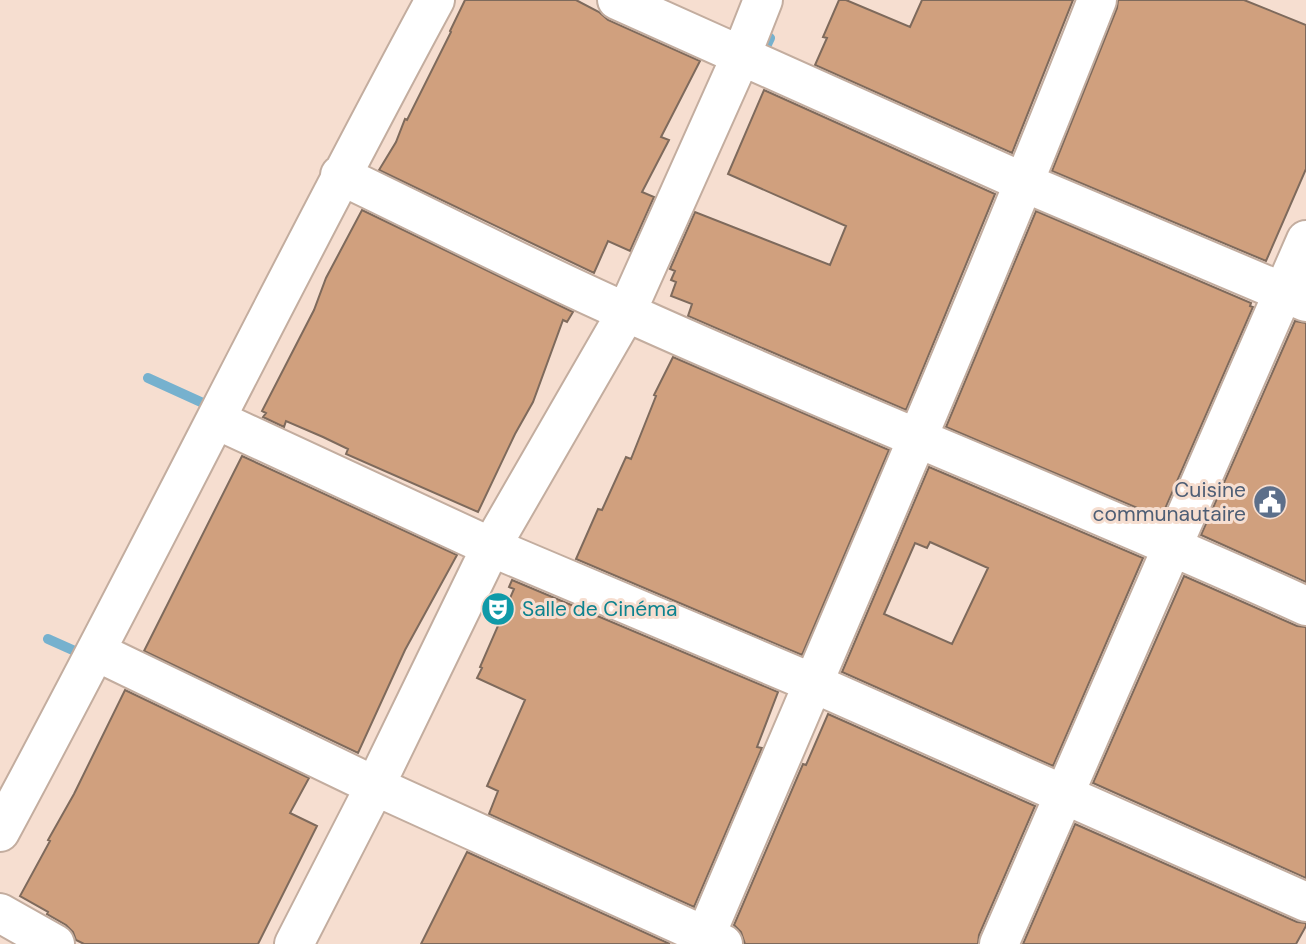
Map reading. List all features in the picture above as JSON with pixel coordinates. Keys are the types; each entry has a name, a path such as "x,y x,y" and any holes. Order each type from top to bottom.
{"street":[{"path":"0,832 97,652 341,175 435,0"},
{"path":"617,0 1025,183 1295,297"},
{"path":"294,944 375,786 491,547 626,313 741,56 763,0"},
{"path":"97,652 375,786 710,941 1025,183 1097,0"},
{"path":"341,175 626,313 919,440 1174,546 1306,606"},
{"path":"999,944 1174,546 1295,297 1306,240"},
{"path":"217,420 491,547 815,684 1306,902"},
{"path":"0,913 55,944"}],"building":[{"path":"465,0 576,0 608,20 700,61 661,137 669,140 642,192 654,197 630,251 608,241 594,273 379,170 396,142"},
{"path":"839,0 846,0 910,27 922,0 1073,0 1012,153 815,65 827,38 823,37"},
{"path":"1118,0 1244,0 1306,25 1306,169 1266,261 1052,171"},
{"path":"764,90 995,194 906,410 688,316 692,304 671,296 676,282 671,280 675,271 670,269 695,212 830,265 846,226 728,174"},
{"path":"362,210 573,312 567,322 563,320 533,402 478,512 346,454 348,449 323,437 286,421 284,427 263,417 266,413 262,411"},
{"path":"1036,211 1251,303 1250,306 1253,307 1161,518 946,427"},
{"path":"1295,321 1306,323 1306,582 1201,535"},
{"path":"673,357 889,450 802,655 576,559 598,509 602,510 626,457 631,459 656,396 654,395"},
{"path":"242,456 457,555 405,650 358,753 144,651"},
{"path":"929,467 1143,558 1053,766 842,672","holes":["930,542 988,568 952,644 884,614 915,543 927,548"]},
{"path":"1184,576 1297,626 1306,627 1306,878 1093,783"},
{"path":"512,580 778,692 757,747 762,748 694,907 489,814 498,791 487,786 525,700 477,678 514,589 509,587"},
{"path":"125,690 309,778 290,813 317,826 258,944 84,944 76,940 66,925 20,896"},
{"path":"828,714 1035,806 979,935 978,944 745,944 741,932 734,925 803,764 806,765"},
{"path":"1075,824 1297,922 1306,923 1306,926 1296,944 1023,944"},
{"path":"467,852 670,944 421,944"}],"waterway":[{"path":"761,57 770,38"},
{"path":"148,378 214,408"},
{"path":"48,639 86,656"}],"place":[{"name":"Cuisine communautaire","path":"1270,502"},
{"name":"Salle de Cinéma","path":"498,609"}]}
